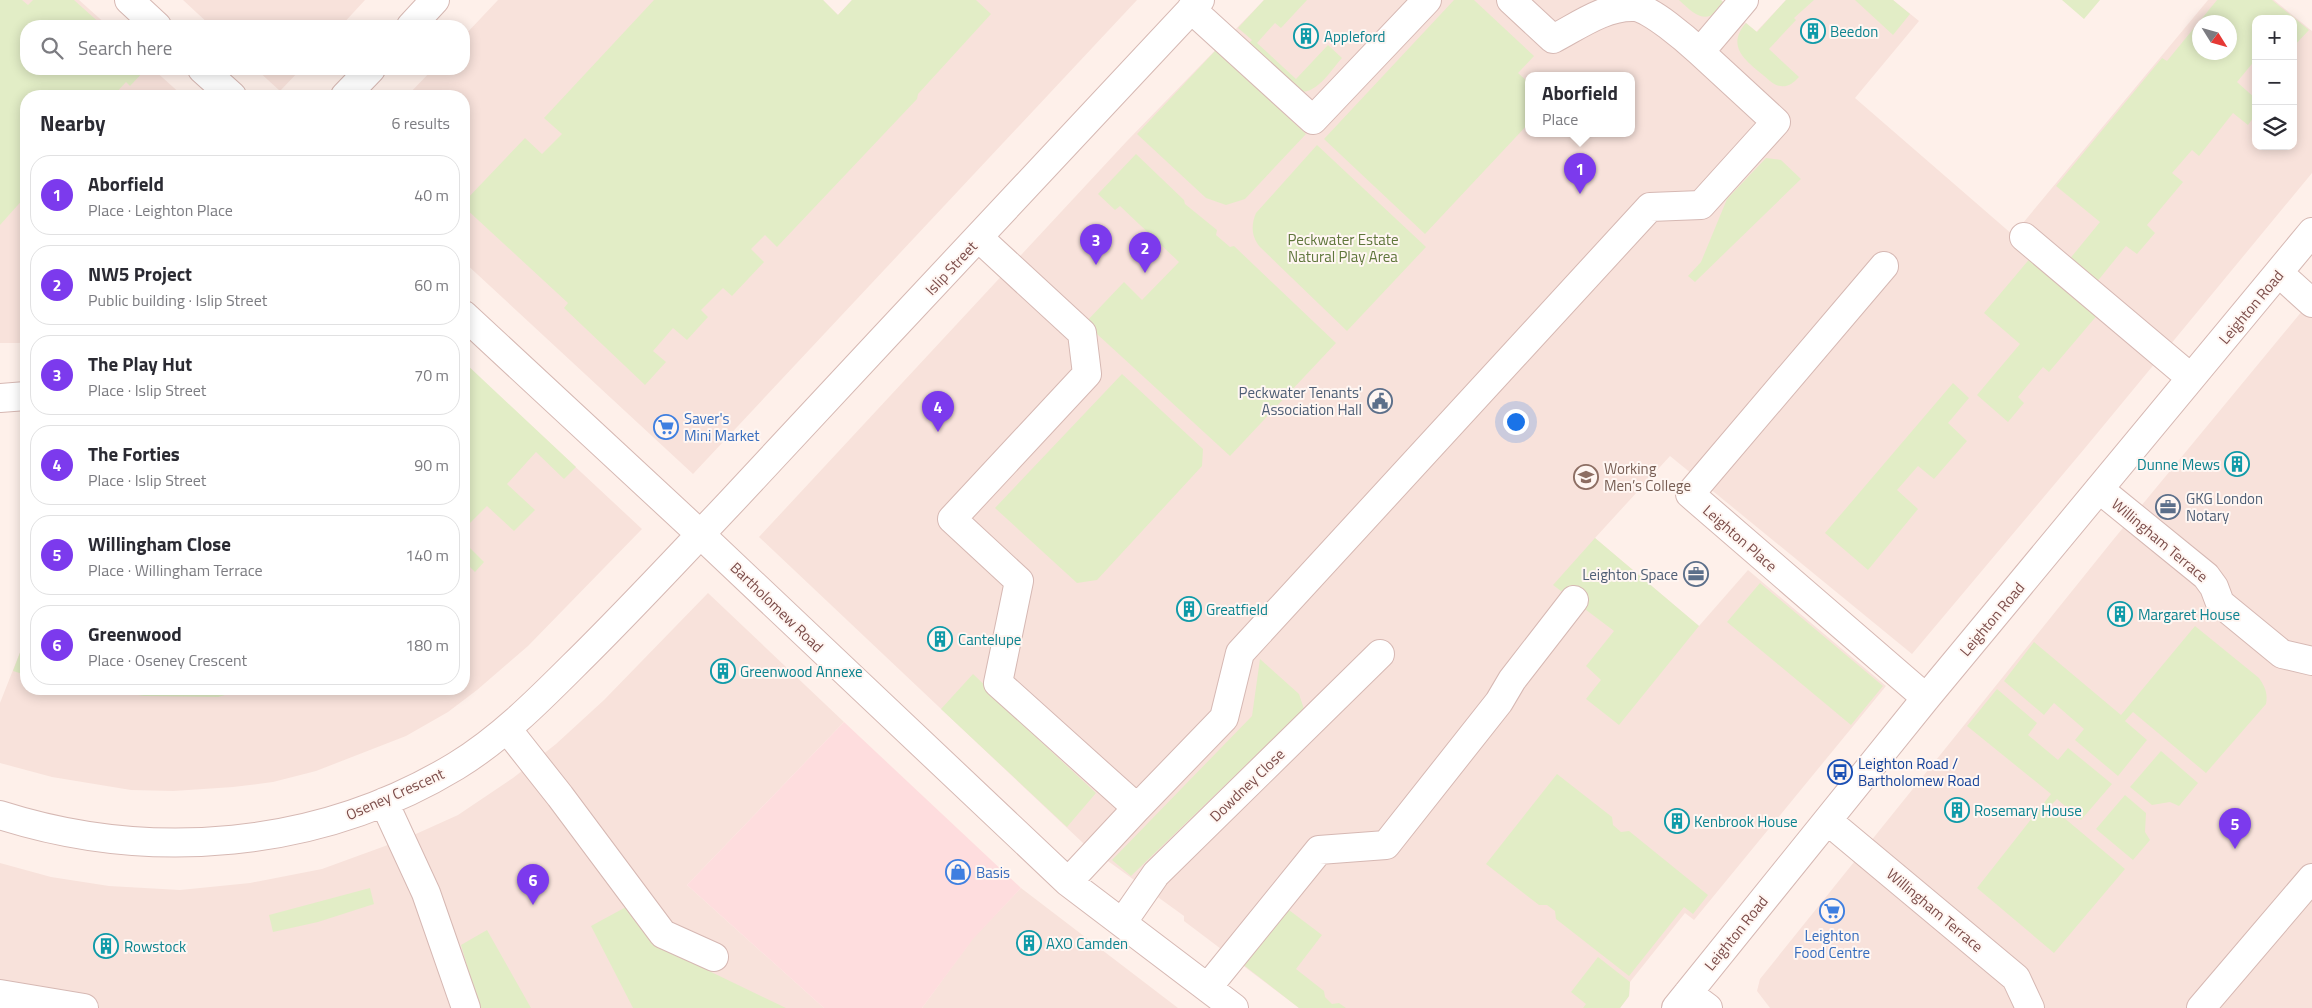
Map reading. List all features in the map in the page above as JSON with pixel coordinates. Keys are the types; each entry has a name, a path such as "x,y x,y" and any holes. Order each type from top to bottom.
{"street":[{"path":"129,0 151,20"},
{"path":"417,20 435,0"},
{"path":"1196,5 1313,120 1427,0"},
{"path":"1068,882 1224,718 1240,653 1650,206 1701,205 1776,122 1674,28 1636,6 1609,10 1553,39 1511,0"},
{"path":"1700,52 1744,0"},
{"name":"Islip Street","path":"700,534 1196,5"},
{"path":"209,75 225,90"},
{"path":"351,90 365,75"},
{"name":"Leighton Road","path":"1690,1003 1828,821 1926,698 2312,232"},
{"path":"2024,237 2191,378"},
{"path":"979,238 1082,333 1087,374 952,519 1019,581 998,683 1137,808"},
{"name":"Leighton Place","path":"1884,266 1690,494 1926,698"},
{"path":"2279,273 2312,303"},
{"name":"Bartholomew Road","path":"470,321 700,534 1068,882 1234,1008"},
{"path":"0,398 20,396"},
{"name":"Willingham Terrace","path":"2099,489 2206,576 2214,587 2220,603 2282,654 2312,661"},
{"name":"Oseney Crescent","path":"0,815 34,826 112,839 149,843 210,842 290,832 351,815 384,802 456,766 507,729 529,710 631,610 700,534"},
{"path":"1208,987 1318,850 1386,844 1500,702 1512,680 1574,600"},
{"name":"Dowdney Close","path":"1122,923 1156,874 1380,654"},
{"path":"507,729 560,796 663,934 714,958"},
{"path":"384,802 426,893 466,1008"},
{"name":"Willingham Terrace","path":"1828,821 2016,978 2030,1008"},
{"path":"2201,1008 2312,878"},
{"path":"0,994 84,1008"}],"shaded area":[{"path":"0,0 79,0 101,20 20,20 20,75 160,75 176,90 20,90 20,343 0,343"},
{"path":"183,0 365,0 347,20 205,20"},
{"path":"498,0 823,0 838,15 852,0 1137,0 693,474 470,268 470,90 413,90 427,75 470,75 470,30"},
{"path":"1264,0 1721,0 1756,32 1786,0 1893,0 1919,21 1855,98 2013,235 2192,19 2192,60 2237,60 2237,15 2196,15 2208,0 2274,0 2292,15 2252,15 2252,150 2297,150 2297,19 2312,31 2312,173 1912,654 1670,456 1595,538 1699,626 1748,570 1886,686 1694,920 1685,913 1630,982 1629,996 1620,1008 1299,1008 1184,921 1184,916 1083,843 759,537 1127,141"},
{"path":"263,75 295,75 279,90"},
{"path":"2312,299 2312,1008 1770,1008 1757,991 1760,979 2113,540"},
{"path":"470,369 642,529 528,646 477,690 448,712 406,736 316,771 273,782 173,791 131,790 52,777 0,763 0,703 20,652 20,695 470,695"},
{"path":"708,593 844,722 687,885 824,1008 0,1008 0,863 51,877 109,886 180,890 250,883 322,869 407,838 458,815 513,778 556,744 604,700"},
{"path":"844,722 1021,888 973,939 922,1008 824,1008 687,885"},
{"name":"AXO Camden","path":"1021,888 1178,1008 922,1008 973,938"}],"green space":[{"path":"0,0 22,0 28,5 33,0 74,0 96,20 20,20 20,75 140,75 130,86 126,82 119,90 20,90 20,203 0,225"},
{"path":"654,0 823,0 838,15 852,0 976,0 991,14 918,94 917,99 777,247 765,235 751,249 764,262 732,296 723,288 701,310 708,317 687,340 673,328 653,351 666,362 645,385 564,308 568,303 470,213 470,196 525,138 542,154 562,134 544,118"},
{"path":"1264,0 1307,0 1281,28 1275,23 1257,43 1296,79 1328,45 1342,58 1324,80 1313,89 1300,92 1248,44 1252,40 1238,28"},
{"path":"1454,0 1474,0 1534,56 1518,73 1525,79 1525,127 1425,234 1324,139"},
{"path":"1679,0 1721,0 1725,4 1719,11 1707,17 1696,14"},
{"path":"1786,0 1814,0 1794,18 1796,20 1769,49 1799,77 1789,85 1778,86 1748,62 1738,48 1737,41 1746,23 1757,32"},
{"path":"1855,0 1893,0 1910,14 1893,35"},
{"path":"2062,0 2100,0 2084,19"},
{"path":"2217,0 2272,0 2290,15 2252,15 2252,64 2237,82 2252,95 2252,120 2248,125 2233,113 2199,156 2192,150 2172,173 2183,182 2147,225 2155,233 2137,254 2126,246 2096,283 2068,261 2100,222 2056,186 2162,58 2167,61 2192,30 2192,60 2237,60 2237,15 2205,15"},
{"path":"2297,20 2309,30 2297,43"},
{"path":"1216,50 1306,134 1245,199 1226,205 1206,198 1137,134"},
{"name":"Peckwater Estate Natural Play Area","path":"1317,145 1426,247 1347,331 1260,247 1255,239 1253,230 1256,213"},
{"path":"1136,154 1184,200 1185,204 1217,230 1216,235 1230,247 1234,246 1336,343 1230,456 1085,323 1124,282 1142,300 1179,262 1120,206 1115,210 1098,194"},
{"path":"1766,158 1781,160 1801,179 1695,282 1688,276 1701,262 1727,199"},
{"path":"2032,256 2099,313 2049,372 2043,367 2018,397 2024,403 2008,422 1977,395 2020,344 1984,313"},
{"path":"470,368 576,467 564,479 536,452 507,484 535,510 514,531 487,506 470,523"},
{"path":"1122,374 1203,449 1202,466 1097,580 1077,583 995,508"},
{"path":"1953,383 1969,398 1948,423 1967,441 1934,479 1918,466 1897,490 1918,509 1868,570 1825,533"},
{"path":"1595,538 1699,626 1619,725 1586,699 1601,680 1586,666 1614,631 1553,585"},
{"path":"470,548 484,562 475,572 470,567"},
{"path":"1760,583 1883,686 1851,725 1727,622"},
{"path":"2195,626 2259,678 2267,697 2266,704 2206,773 2133,712 2125,721 2147,740 2118,776 2075,740 2084,729 2054,703 2044,715 2004,681 2034,642 2121,715"},
{"path":"20,653 20,673 13,671"},
{"path":"1260,659 1299,694 1304,709 1131,876 1112,860 1252,716"},
{"path":"973,674 995,695 994,698 1096,793 1067,827 941,709"},
{"path":"1997,689 2037,723 2028,735 2058,760 2068,748 2112,784 2081,820 2057,799 2050,806 2125,869 2054,953 1977,888 2051,794 1967,726"},
{"path":"138,695 225,695 218,697"},
{"path":"2161,751 2198,783 2179,806 2170,802 2152,805 2130,787"},
{"path":"1557,774 1612,817 1613,825 1621,832 1629,831 1708,895 1693,914 1684,907 1629,976 1556,919 1555,911 1547,905 1539,905 1486,864"},
{"path":"2125,795 2146,813 2145,832 2150,840 2133,860 2096,829"},
{"path":"370,888 374,904 318,922 273,932 269,915"},
{"path":"626,907 663,946 705,969 786,1008 633,1008 591,926"},
{"path":"1285,907 1322,935 1296,969 1324,991 1325,997 1332,1004 1339,1003 1346,1008 1299,1008 1241,963"},
{"path":"487,930 531,1008 479,1008 461,945"},
{"path":"1598,957 1630,982 1629,996 1620,1008 1583,1008 1586,1004 1571,992"}],"place":[{"name":"Beedon","path":"1813,31"},
{"name":"Appleford","path":"1306,36"},
{"name":"Aborfield","path":"1580,194"},
{"name":"The Play Hut","path":"1096,265"},
{"name":"NW5 Project","path":"1145,273"},
{"name":"Peckwater Tenants' Association Hall","path":"1380,401"},
{"name":"Saver's Mini Market","path":"666,427"},
{"name":"The Forties","path":"938,432"},
{"name":"Dunne Mews","path":"2237,464"},
{"name":"Working Men’s College","path":"1586,477"},
{"name":"GKG London Notary","path":"2168,507"},
{"name":"Leighton Space","path":"1696,574"},
{"name":"Greatfield","path":"1189,609"},
{"name":"Margaret House","path":"2120,614"},
{"name":"Cantelupe","path":"940,639"},
{"name":"Greenwood Annexe","path":"723,671"},
{"name":"Leighton Road / Bartholomew Road","path":"1840,772"},
{"name":"Rosemary House","path":"1957,810"},
{"name":"Kenbrook House","path":"1677,821"},
{"name":"Willingham Close","path":"2235,849"},
{"name":"Basis","path":"958,872"},
{"name":"Greenwood","path":"533,905"},
{"name":"Leighton Food Centre","path":"1832,911"},
{"name":"AXO Camden","path":"1029,943"},
{"name":"Rowstock","path":"106,946"}]}
